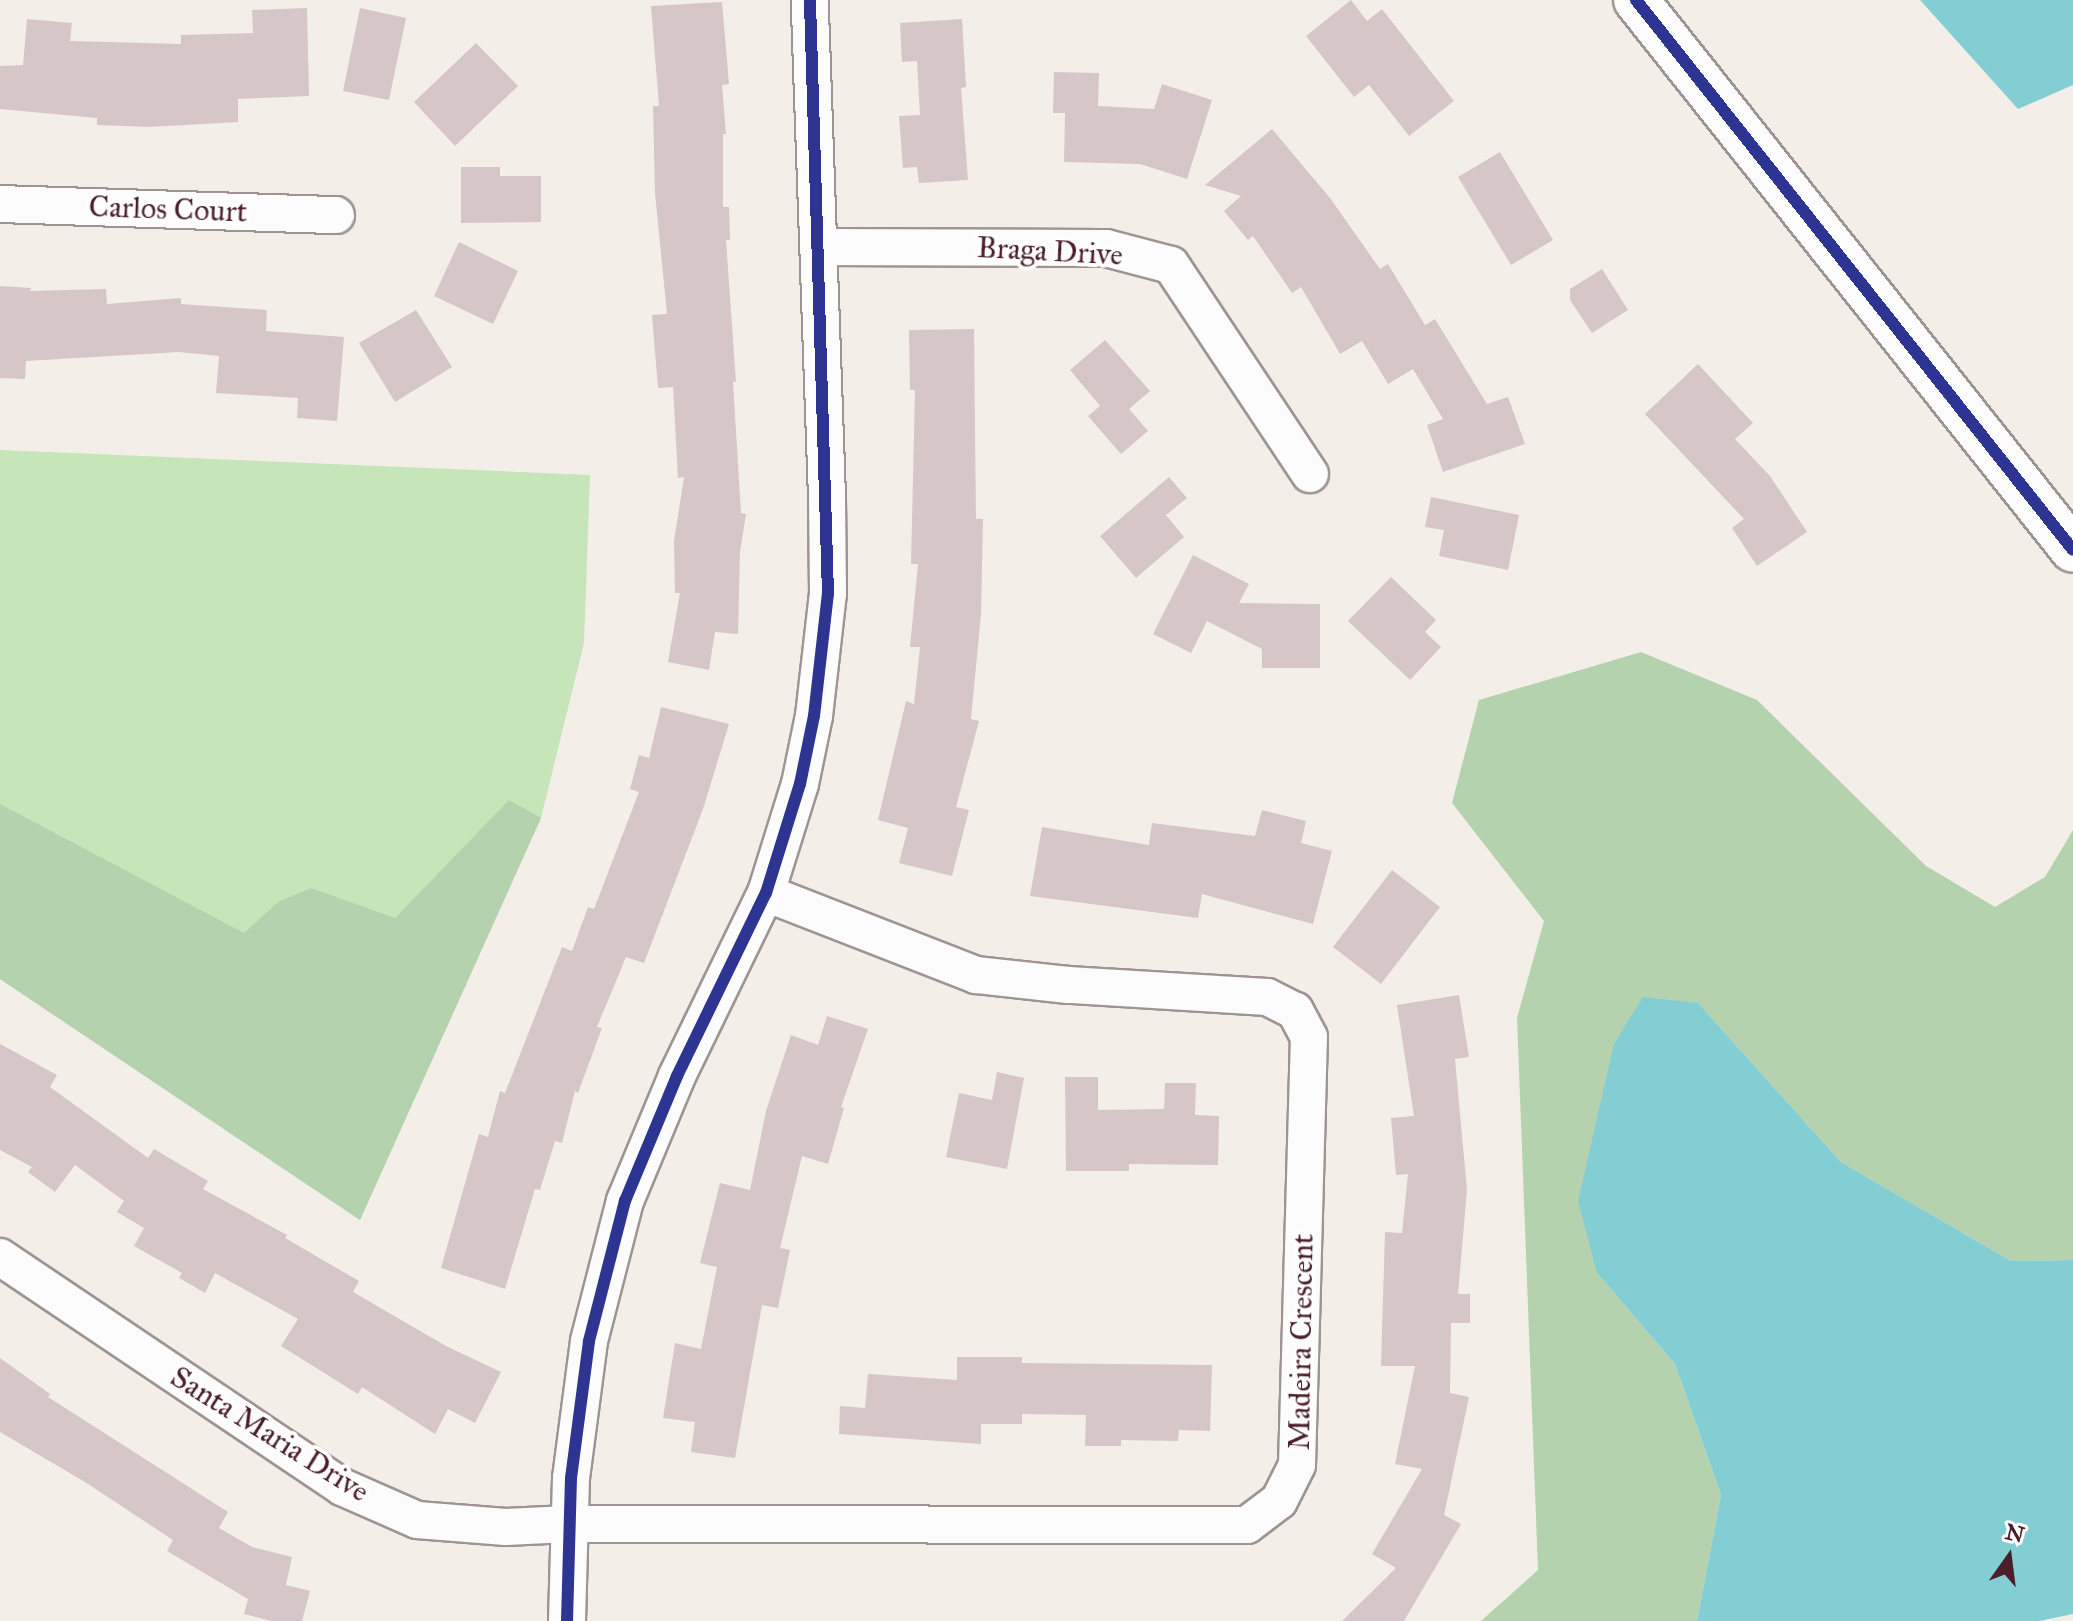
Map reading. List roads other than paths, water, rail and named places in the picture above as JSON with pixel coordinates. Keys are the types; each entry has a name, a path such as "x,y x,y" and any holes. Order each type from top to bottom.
{"main road":[{"path":"1636,0 2073,550"}],"street":[{"path":"567,1621 568,1524 589,1341 625,1201 677,1076 766,893 800,784 823,655 828,594 827,497 810,0"},
{"name":"Carlos Court","path":"0,204 336,215"},
{"name":"Braga Drive","path":"820,247 1106,248 1171,265 1310,474"},
{"name":"Madeira Crescent","path":"568,1524 1247,1525 1279,1501 1297,1465 1309,1037 1295,1011 1267,997 1068,985 976,975 766,893"},
{"name":"Santa Maria Drive","path":"0,1257 342,1487 417,1520 506,1527 568,1524"}],"water":[{"path":"1920,0 2073,0 2073,85 2018,109"},
{"path":"1643,997 1698,1003 1841,1162 2011,1261 2073,1260 2073,1614 2039,1621 1697,1621 1721,1495 1675,1364 1597,1273 1578,1201 1614,1044"}]}
